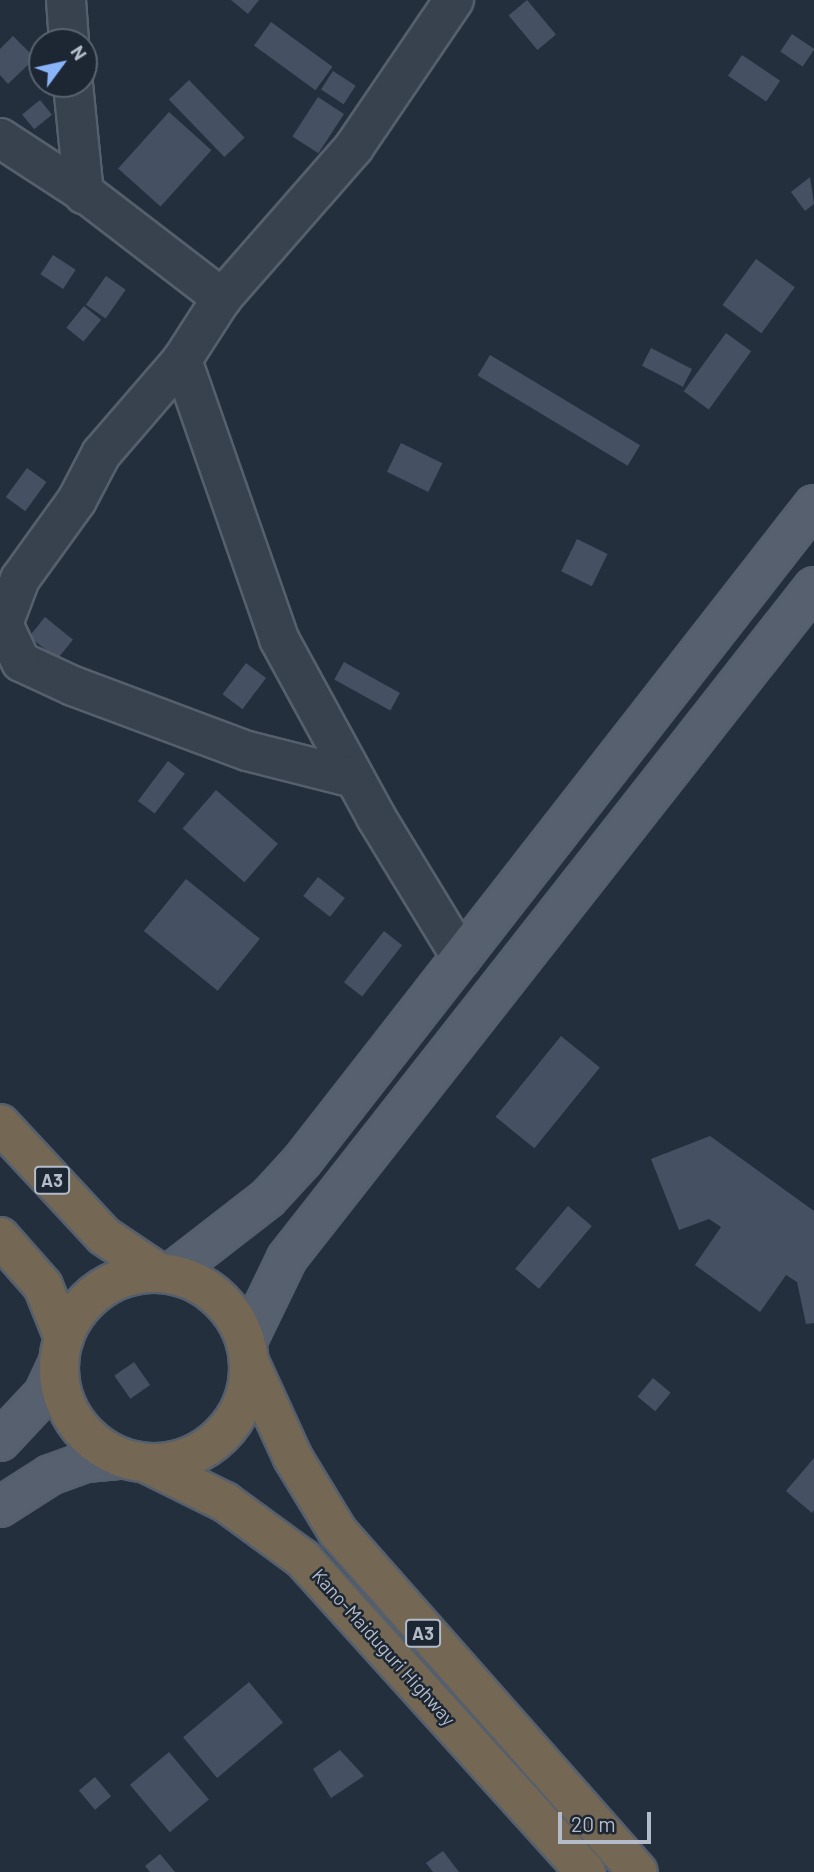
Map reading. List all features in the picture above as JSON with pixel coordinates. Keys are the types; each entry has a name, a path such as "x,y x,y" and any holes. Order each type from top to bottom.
{"highway":[{"name":"A3","path":"0,1124 104,1236 164,1273 196,1282 218,1297 236,1318 248,1354"},
{"name":"A3","path":"0,1237 43,1286 61,1350 61,1387 83,1432 136,1461"},
{"path":"61,1350 74,1316 101,1290 135,1275 164,1273"},
{"path":"136,1461 180,1461 209,1447 232,1425 246,1396 248,1354"},
{"name":"Kano-Maiduguri Highway","path":"248,1354 293,1458 338,1532 638,1872"},
{"name":"Kano-Maiduguri Highway","path":"136,1461 225,1502 303,1559 586,1872"}],"main road":[{"path":"164,1273 268,1198 461,957 814,505"},
{"path":"248,1354 287,1258 814,587"},
{"path":"0,1441 44,1394 61,1350"},
{"path":"0,1507 50,1475 86,1462 136,1461"}],"street":[{"path":"66,0 68,28"},
{"path":"355,778 247,751 73,686 21,662 4,624 20,579 77,500 101,454 182,360 222,298 354,147 453,0"},
{"path":"74,98 84,194"},
{"path":"0,138 84,194 222,298"},
{"path":"182,360 279,639 355,778 461,957"}],"building":[{"path":"231,0 259,0 248,14"},
{"path":"527,0 556,34 538,50 509,15"},
{"path":"271,22 332,67 315,90 254,45"},
{"path":"792,34 814,49 803,67 780,51"},
{"path":"13,36 28,51 28,65 8,84 0,75 0,49"},
{"path":"742,55 780,81 766,101 728,76"},
{"path":"333,71 356,86 344,104 321,89"},
{"path":"189,80 245,138 224,157 169,99"},
{"path":"318,97 344,114 318,153 292,136"},
{"path":"40,100 52,115 34,129 22,114"},
{"path":"169,112 211,150 161,207 118,168"},
{"path":"810,177 814,204 805,211 791,192"},
{"path":"53,255 76,270 63,289 40,274"},
{"path":"756,259 795,287 761,333 722,305"},
{"path":"106,276 126,290 106,318 86,305"},
{"path":"84,306 101,320 83,342 66,328"},
{"path":"726,333 751,351 709,409 684,391"},
{"path":"651,348 692,369 683,387 642,366"},
{"path":"490,355 640,445 628,466 478,376"},
{"path":"401,443 442,463 428,492 387,472"},
{"path":"27,468 46,482 25,511 6,497"},
{"path":"577,539 608,554 592,586 561,571"},
{"path":"45,617 73,640 57,659 29,636"},
{"path":"344,662 400,693 390,711 334,679"},
{"path":"246,663 266,678 242,709 223,694"},
{"path":"168,761 185,774 155,814 138,801"},
{"path":"216,790 278,844 244,882 183,828"},
{"path":"318,877 345,898 330,917 303,896"},
{"path":"186,879 260,939 218,991 144,931"},
{"path":"384,931 402,945 362,996 344,982"},
{"path":"561,1036 600,1067 534,1148 496,1117"},
{"path":"710,1136 814,1211 814,1323 806,1324 797,1282 786,1275 760,1312 695,1265 721,1227 709,1219 679,1230 651,1159"},
{"path":"568,1206 592,1226 539,1289 515,1269"},
{"path":"134,1362 150,1385 130,1399 114,1376"},
{"path":"653,1378 671,1393 655,1411 638,1396"},
{"path":"814,1458 814,1510 812,1513 786,1491"},
{"path":"249,1682 283,1723 217,1778 183,1737"},
{"path":"340,1750 364,1776 331,1798 313,1769"},
{"path":"169,1752 209,1799 170,1832 130,1785"},
{"path":"95,1777 111,1796 95,1810 79,1790"},
{"path":"443,1851 459,1872 433,1872 426,1863"},
{"path":"160,1854 175,1872 150,1872 145,1866"}]}
